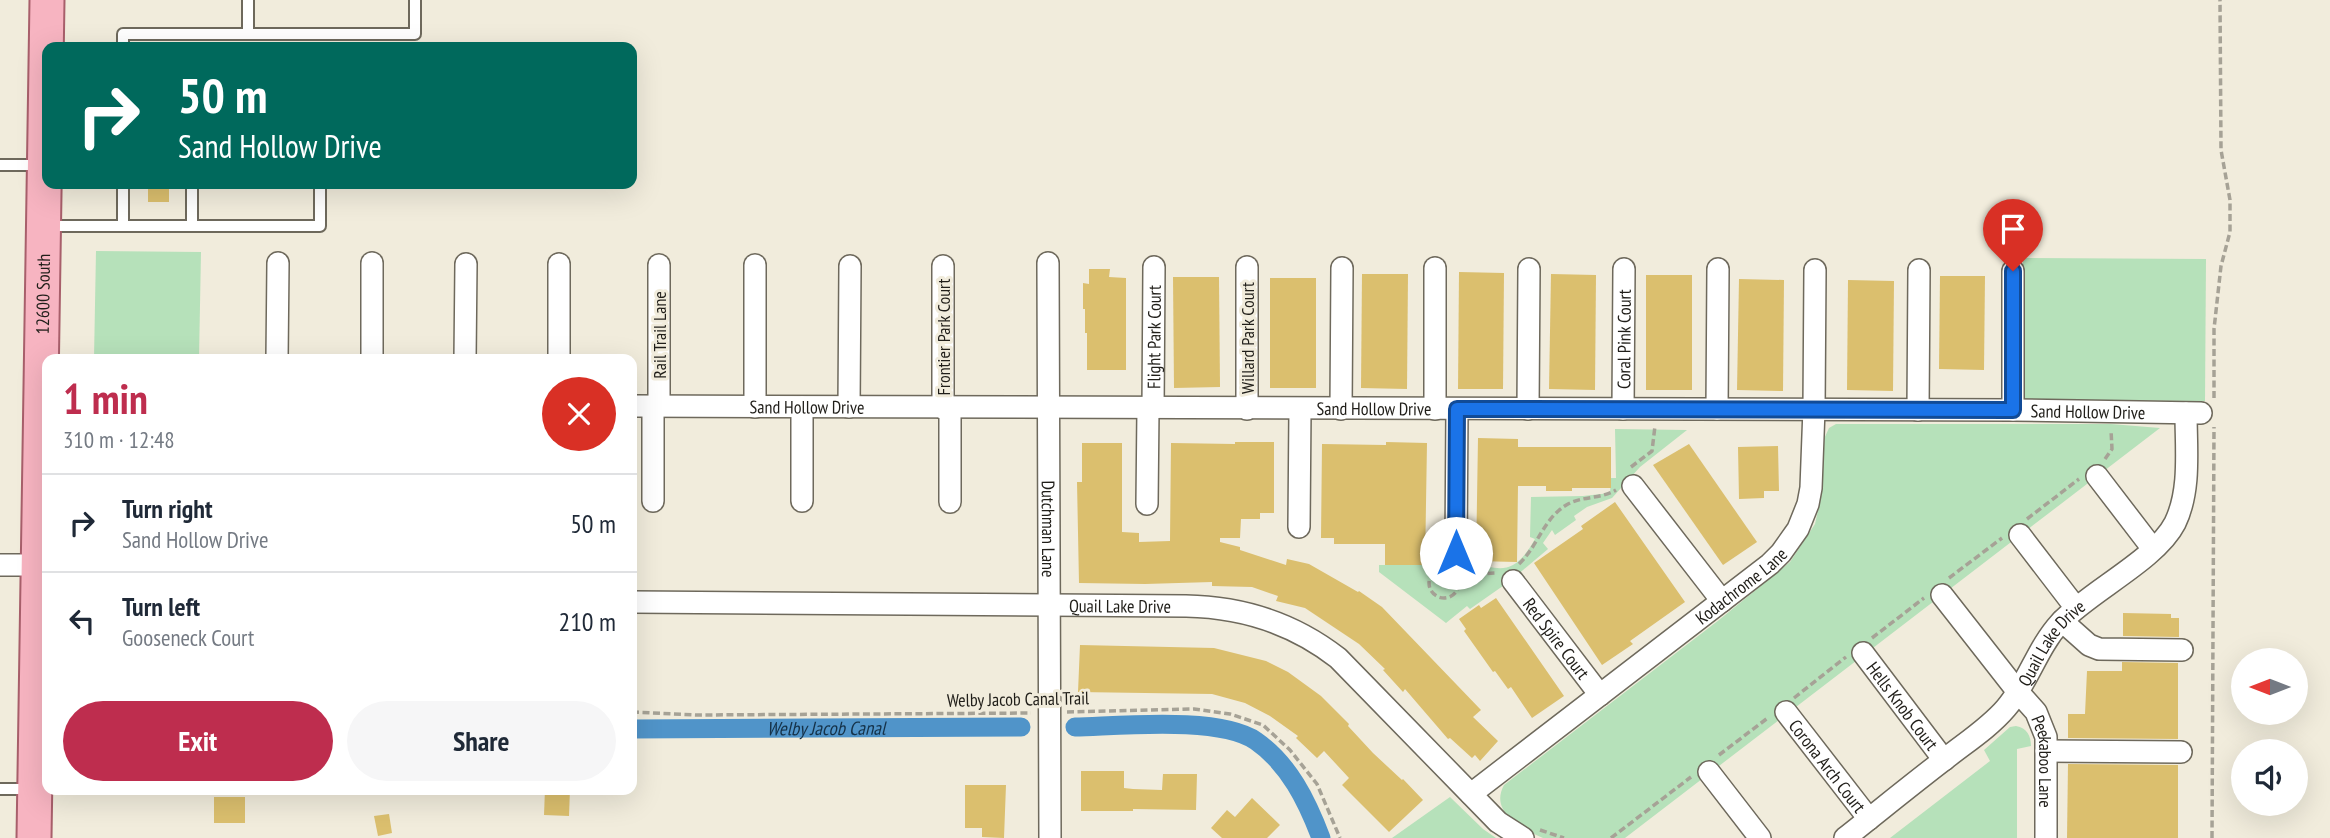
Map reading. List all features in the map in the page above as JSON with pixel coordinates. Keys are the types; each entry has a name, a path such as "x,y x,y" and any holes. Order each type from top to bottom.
{"main road":[{"name":"12600 South","path":"46,42 47,0"},
{"name":"12600 South","path":"44,354 45,189"},
{"name":"12600 South","path":"34,838 42,590"}],"street":[{"name":"Dutchman Lane","path":"1048,262 1050,838"},
{"path":"277,354 278,263"},
{"path":"372,264 372,354"},
{"path":"465,354 466,264"},
{"path":"559,264 559,354"},
{"name":"Rail Trail Lane","path":"653,501 648,406 659,265"},
{"path":"755,265 755,407"},
{"path":"849,407 850,265"},
{"name":"Frontier Park Court","path":"943,266 950,502"},
{"name":"Flight Park Court","path":"1147,504 1154,267"},
{"name":"Willard Park Court","path":"1247,267 1247,409"},
{"path":"1341,409 1342,268"},
{"path":"1434,409 1435,268"},
{"path":"1528,409 1529,268"},
{"name":"Coral Pink Court","path":"1623,409 1624,269"},
{"path":"1717,410 1718,270"},
{"name":"Kodachrome Lane","path":"1471,794 1770,564 1782,553 1798,529 1811,488 1815,270"},
{"path":"1918,410 1919,270"},
{"path":"2013,271 2013,410"},
{"name":"Sand Hollow Drive","path":"648,406 2013,410 2193,413"},
{"path":"802,407 802,501"},
{"path":"1299,527 1300,409"},
{"path":"1456,553 1457,409"},
{"name":"Quail Lake Drive","path":"1845,838 1992,722 2018,692 2048,639 2069,615 2154,549 2169,533 2183,498 2193,413"},
{"path":"2092,472 2154,549"},
{"path":"1627,479 1722,601"},
{"path":"2017,530 2089,645 2099,649 2182,650"},
{"path":"0,565 42,565"},
{"name":"Red Spire Court","path":"1511,572 1600,695"},
{"name":"Peekaboo Lane","path":"1938,591 2041,720 2046,737 2046,838"},
{"name":"Quail Lake Drive","path":"637,602 1209,606 1252,614 1309,637 1338,658 1498,822 1523,838"},
{"name":"Hells Knob Court","path":"1861,649 1944,760"},
{"name":"Corona Arch Court","path":"1783,709 1869,819"},
{"path":"2046,751 2181,752"},
{"path":"1707,768 1760,838"}],"lane":[{"path":"248,0 248,34"},
{"path":"123,42 123,34 415,34 415,0"},
{"path":"192,34 192,42"},
{"path":"320,34 320,42"},
{"path":"0,164 42,165"},
{"path":"123,189 123,226"},
{"path":"192,189 192,226"},
{"path":"44,226 320,226 320,189"},
{"path":"0,789 34,789"}],"path":[{"path":"1456,575 1459,584 1451,596 1437,596 1431,589 1430,580 1439,569 1447,568 1456,575 1511,572 1532,550 1547,521 1557,512 1582,499 1608,495 1615,491 1652,451 1654,409"},
{"path":"1611,838 1707,768 2092,472 2112,449 2108,426"},
{"name":"Welby Jacob Canal Trail","path":"637,712 696,715 1050,713 1194,709 1230,714 1263,725 1290,750 1317,784 1340,838"}],"green space":[{"path":"96,251 201,252 199,354 94,354"},
{"path":"2023,258 2206,259 2205,401 2021,400"},
{"path":"1836,424 2111,424 2160,428 1625,838 1543,838 1517,824 1504,811 1501,803 1504,785 1790,562 1815,524 1822,492 1823,441 1829,428"},
{"path":"1615,429 1687,430 1640,467 1612,498 1587,507 1574,516 1576,520 1555,535 1552,530 1543,543 1548,549 1510,581 1470,609 1467,606 1446,623 1379,572 1379,565 1437,565 1443,557 1495,568 1515,564 1525,555 1535,539 1530,537 1531,497 1610,493 1611,478 1616,478"},
{"path":"2016,726 2028,733 2031,746 2017,749 2017,838 1890,838 1990,761 1984,750 2010,727"},
{"path":"1450,797 1496,838 1392,838"}],"building":[{"path":"148,189 169,189 169,202 148,202"},
{"path":"1089,269 1110,269 1109,277 1126,278 1126,370 1087,370 1083,283 1089,284"},
{"path":"1459,272 1504,273 1503,389 1458,389"},
{"path":"1362,274 1408,274 1407,389 1361,388"},
{"path":"1551,274 1596,275 1595,390 1549,389"},
{"path":"1646,275 1692,275 1692,390 1646,390"},
{"path":"1940,276 1985,276 1984,370 1939,369"},
{"path":"1173,277 1219,277 1220,387 1174,388"},
{"path":"1270,278 1316,278 1316,388 1270,388"},
{"path":"1739,279 1784,280 1783,391 1737,390"},
{"path":"1848,280 1894,281 1893,391 1847,390"},
{"path":"1478,438 1518,439 1518,447 1611,447 1611,488 1546,491 1546,486 1518,486 1517,562 1476,561"},
{"path":"1274,442 1274,513 1260,513 1260,519 1241,519 1240,538 1220,538 1220,542 1286,565 1287,559 1309,564 1359,591 1382,607 1481,710 1473,717 1498,741 1480,761 1475,755 1472,758 1448,739 1405,689 1403,692 1383,670 1385,669 1359,644 1305,608 1276,601 1278,596 1252,587 1212,586 1212,582 1079,583 1077,482 1082,482 1082,443 1122,443 1122,532 1139,533 1139,542 1170,541 1171,443"},
{"path":"1386,442 1427,443 1425,565 1385,565 1385,544 1334,544 1334,538 1321,538 1322,444 1386,445"},
{"path":"1689,444 1757,542 1723,565 1653,465"},
{"path":"1778,446 1779,491 1764,491 1764,498 1739,499 1738,447"},
{"path":"1615,502 1685,602 1630,641 1633,644 1602,665 1534,563 1583,529 1581,526"},
{"path":"1496,598 1564,696 1532,718 1511,687 1508,689 1495,671 1493,672 1464,631 1466,629 1459,619 1479,605 1481,608"},
{"path":"2123,613 2171,614 2171,618 2179,618 2179,637 2123,636"},
{"path":"1080,645 1214,648 1266,661 1288,672 1321,696 1373,753 1423,800 1389,832 1342,785 1349,778 1324,751 1317,758 1296,738 1298,736 1270,716 1245,703 1212,694 1078,692"},
{"path":"2122,662 2178,663 2178,739 2068,738 2068,714 2085,714 2087,671 2122,671"},
{"path":"2068,764 2178,765 2178,838 2067,838"},
{"path":"1081,771 1124,771 1124,788 1162,790 1163,774 1197,774 1196,810 1081,811"},
{"path":"965,785 1006,785 1004,838 982,837 982,828 965,828"},
{"path":"545,795 570,795 569,816 544,815"},
{"path":"214,797 245,797 245,823 214,823"},
{"path":"1252,798 1280,825 1267,838 1222,838 1211,828 1227,810 1235,817"},
{"path":"389,814 392,833 378,836 374,816"}],"waterway":[{"name":"Welby Jacob Canal","path":"1075,727 1169,724 1219,728 1240,733 1268,750 1287,772 1310,810 1321,838"},
{"name":"Welby Jacob Canal","path":"637,729 1021,727"}],"route":[{"path":"1456,553 1457,409 2013,410 2013,271"}]}
